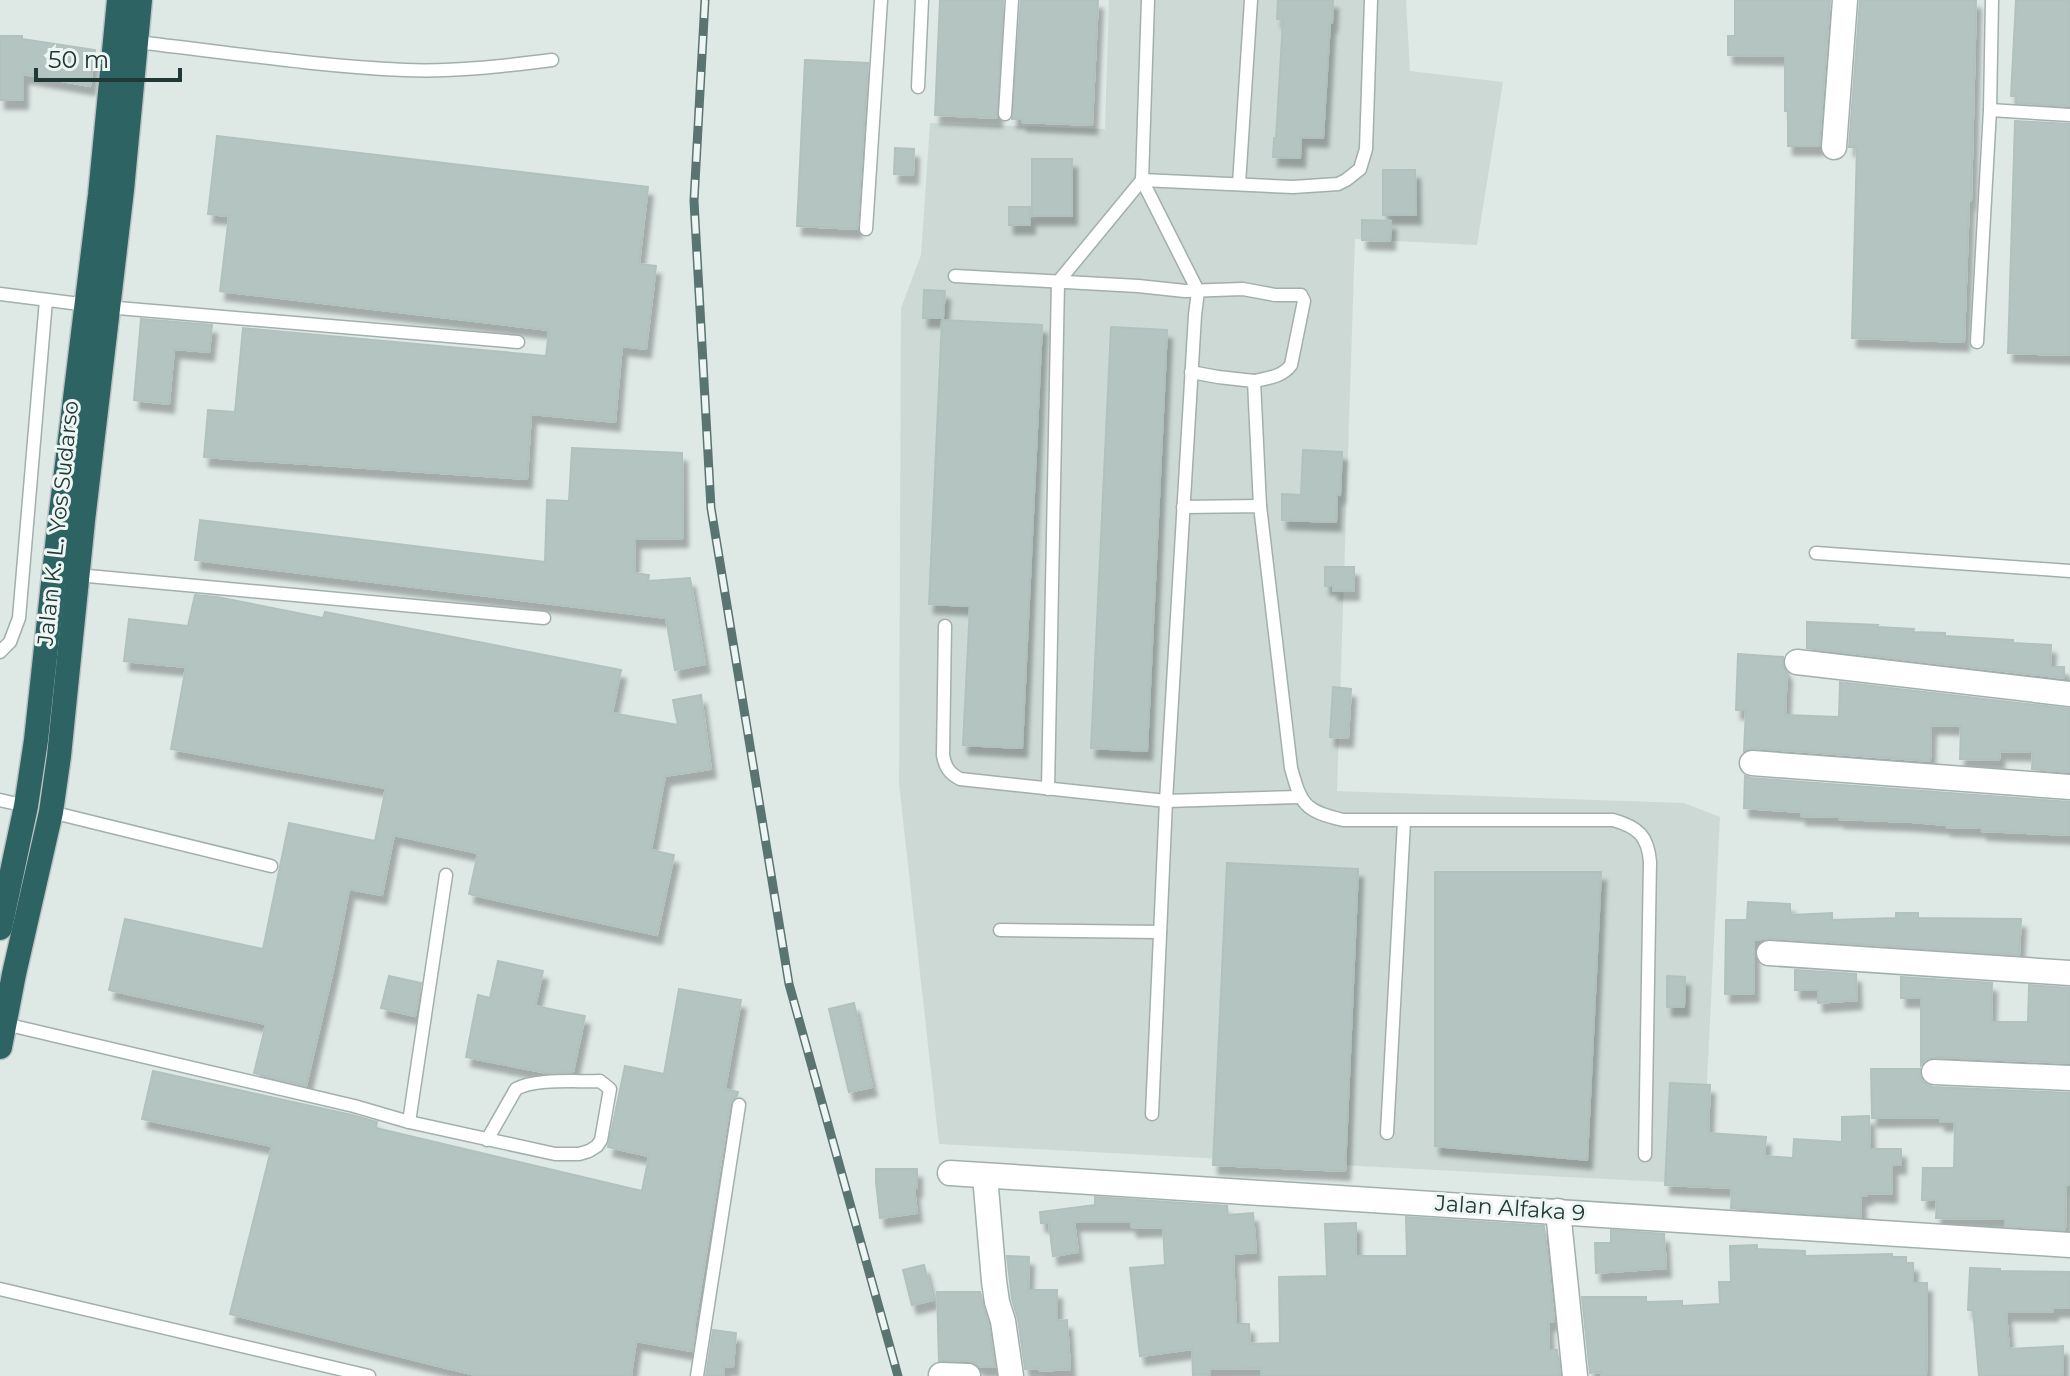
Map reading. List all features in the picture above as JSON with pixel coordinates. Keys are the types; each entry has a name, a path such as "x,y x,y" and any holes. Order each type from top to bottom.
{"highway":[{"name":"Jalan K. L. Yos Sudarso","path":"2,1036 51,812 59,756 77,575 97,306 100,195 119,0"},
{"name":"Jalan K. L. Yos Sudarso","path":"0,928 26,806 97,306 122,190 140,0"}],"street":[{"path":"1834,147 1845,0"},
{"path":"1797,662 2070,694"},
{"path":"1752,763 2070,787"},
{"path":"1769,953 2070,973"},
{"path":"1934,1072 2070,1078"},
{"name":"Jalan Alfaka 9","path":"950,1173 2070,1245"},
{"path":"985,1176 994,1281 1011,1376"},
{"path":"1558,1211 1575,1376"},
{"path":"941,1375 968,1376"}],"lane":[{"path":"866,229 881,0"},
{"path":"918,87 922,0"},
{"path":"1005,114 1012,0"},
{"path":"1148,0 1142,180 1198,291 1166,801 1152,1114"},
{"path":"1239,184 1251,0"},
{"path":"1142,180 1293,187 1338,184 1360,169 1366,149 1371,0"},
{"path":"1977,342 1990,110 1992,0"},
{"path":"136,42 407,70 497,67 552,60"},
{"path":"1990,110 2070,115"},
{"path":"1048,789 1058,282 1142,180"},
{"path":"955,276 1198,291 1243,289 1304,297 1291,365 1286,372 1254,381 1191,372"},
{"path":"0,294 97,306 518,342"},
{"path":"0,652 10,642 19,618 46,300"},
{"path":"1254,381 1260,506 1291,768 1299,797 1307,807 1343,820 1613,820 1629,825 1645,839 1650,862 1645,1155"},
{"path":"1183,507 1260,506"},
{"path":"1816,553 2070,571"},
{"path":"77,575 544,618"},
{"path":"945,626 943,755 947,769 960,779 1166,801 1299,797"},
{"path":"0,800 26,806"},
{"path":"51,812 271,866"},
{"path":"1387,1133 1404,821"},
{"path":"409,1122 446,875"},
{"path":"1000,930 1160,932"},
{"path":"2,1036 354,1106 409,1122 487,1140 555,1154 579,1154 597,1146 601,1140 610,1089 600,1081 521,1086 516,1089 487,1140"},
{"path":"697,1376 739,1105"},
{"path":"0,1289 369,1376"}],"shaded area":[{"path":"1109,0 1406,0 1410,71 1503,82 1477,245 1355,239 1337,791 1684,803 1720,817 1702,1184 939,1144 899,784 901,308 921,255 930,123 1105,129"}],"building":[{"path":"940,0 1003,0 997,118 935,115"},
{"path":"1021,0 1098,0 1092,125 1012,119"},
{"path":"1278,0 1333,0 1323,138 1301,137 1300,158 1273,157 1283,20 1277,19"},
{"path":"1735,0 1830,0 1819,146 1788,146 1785,56 1728,55 1728,36 1735,36"},
{"path":"1860,0 1976,0 1964,342 1852,338 1857,147 1849,147"},
{"path":"2016,0 2070,0 2070,106 2016,103 2016,96 2011,96"},
{"path":"0,36 22,36 22,39 95,50 90,86 23,74 23,100 0,100"},
{"path":"805,60 868,63 857,229 797,226"},
{"path":"2015,121 2070,124 2070,355 2008,353"},
{"path":"217,136 648,187 639,264 656,266 646,349 622,346 615,422 531,414 527,479 204,457 208,410 235,412 243,328 546,356 549,330 220,291 229,216 208,214"},
{"path":"895,148 914,149 913,175 894,174"},
{"path":"1032,159 1072,159 1072,216 1032,216"},
{"path":"1383,170 1415,170 1416,215 1383,215"},
{"path":"1009,207 1030,207 1030,225 1009,225"},
{"path":"1362,220 1391,221 1390,241 1362,240"},
{"path":"924,290 945,291 943,318 923,318"},
{"path":"141,319 212,325 209,352 174,349 169,404 134,400"},
{"path":"942,320 1042,325 1022,748 963,745 970,606 929,604"},
{"path":"1111,327 1167,330 1147,751 1091,748"},
{"path":"572,448 682,453 683,538 635,539 634,573 649,575 648,581 690,578 705,664 675,670 666,618 195,560 200,520 545,562 547,500 569,501"},
{"path":"1303,450 1342,452 1336,522 1282,520 1282,494 1301,495"},
{"path":"1325,567 1354,567 1354,591 1333,591 1333,586 1325,586"},
{"path":"195,595 323,618 325,612 621,670 612,713 678,725 673,700 701,695 711,769 665,776 651,850 674,855 657,935 469,894 478,853 394,835 382,895 349,889 306,1086 254,1073 266,1024 109,990 125,919 263,949 289,823 375,841 386,788 171,749 186,667 124,661 129,619 188,626"},
{"path":"1807,622 1878,625 1914,629 1913,632 1945,633 1945,636 2051,645 2050,667 2064,667 2064,678 1807,648"},
{"path":"1738,654 1783,657 1783,667 1787,672 1785,715 1839,717 1840,682 2070,709 2070,772 2032,769 2033,752 2000,751 1999,760 1960,759 1961,726 1931,725 1930,761 1753,748 1744,751 1746,710 1736,710"},
{"path":"1333,687 1351,689 1348,738 1330,737"},
{"path":"1745,776 2070,802 2070,835 1982,831 1983,828 1801,816 1801,812 1744,808"},
{"path":"1227,863 1358,869 1345,1171 1213,1165"},
{"path":"1435,872 1601,872 1587,1160 1435,1146"},
{"path":"1748,902 1790,904 1790,915 1832,913 1832,920 1896,918 1896,913 1918,913 1918,918 2021,919 2019,955 1770,938 1754,940 1754,993 1725,994 1726,920 1747,920"},
{"path":"498,961 543,971 535,1006 585,1016 573,1072 547,1073 466,1057 478,995 490,998"},
{"path":"1795,970 1856,974 1857,1000 1818,1003 1818,990 1795,990"},
{"path":"389,976 421,983 415,1016 381,1008"},
{"path":"1667,976 1685,977 1684,1007 1667,1007"},
{"path":"1901,977 1992,983 1991,1022 2028,1022 2029,985 2070,988 2070,1063 1935,1057 1926,1059 1921,1065 1921,998 1901,998"},
{"path":"679,989 741,1000 725,1089 738,1092 730,1104 692,1351 636,1341 631,1376 479,1376 230,1314 272,1146 142,1119 153,1071 352,1115 377,1122 376,1128 642,1191 649,1156 608,1147 625,1066 664,1074"},
{"path":"854,1003 872,1087 849,1092 829,1009"},
{"path":"1871,1069 1920,1069 1921,1080 1933,1087 2070,1093 2070,1185 2066,1185 2065,1230 2005,1226 2005,1219 1936,1218 1937,1200 1922,1200 1923,1168 1954,1168 1955,1122 1940,1122 1940,1117 1872,1118"},
{"path":"1670,1083 1710,1085 1708,1133 1766,1137 1764,1156 1793,1158 1794,1139 1842,1142 1842,1117 1869,1116 1870,1149 1901,1149 1901,1165 1892,1165 1892,1194 1867,1193 1867,1196 1861,1196 1861,1217 1731,1208 1732,1188 1665,1185"},
{"path":"876,1169 917,1169 917,1188 914,1188 917,1213 880,1218"},
{"path":"1095,1197 1227,1206 1228,1215 1253,1213 1256,1252 1233,1254 1236,1324 1249,1324 1250,1344 1280,1343 1279,1277 1327,1276 1325,1224 1356,1223 1356,1256 1407,1256 1406,1217 1544,1226 1554,1321 1548,1322 1549,1350 1557,1350 1560,1376 1261,1376 1261,1368 1210,1369 1210,1374 1193,1375 1192,1349 1140,1356 1130,1268 1165,1265 1163,1227 1132,1228 1131,1222 1074,1222 1078,1252 1053,1256 1049,1223 1041,1223 1040,1212 1095,1205"},
{"path":"1611,1230 1664,1234 1666,1268 1596,1273 1595,1243 1611,1243"},
{"path":"1757,1245 1757,1249 1805,1251 1805,1256 1892,1254 1892,1257 1906,1257 1906,1263 1913,1263 1913,1283 1927,1283 1926,1376 1601,1376 1601,1372 1590,1373 1582,1297 1646,1297 1646,1302 1682,1301 1682,1306 1720,1304 1719,1282 1731,1282 1730,1246"},
{"path":"1007,1256 1029,1257 1028,1290 1057,1290 1057,1321 1067,1320 1070,1369 1025,1369"},
{"path":"924,1265 933,1300 912,1305 903,1270"},
{"path":"1970,1268 2070,1272 2070,1308 2053,1308 2053,1312 2006,1312 2009,1349 2063,1346 2063,1376 1979,1376 1973,1310 1968,1310"},
{"path":"937,1292 980,1292 995,1367 980,1367 969,1361 939,1361"},
{"path":"713,1330 736,1333 733,1367 724,1366 724,1376 706,1376"}],"railway":[{"path":"705,0 694,201 711,508 789,984 898,1376"}]}
